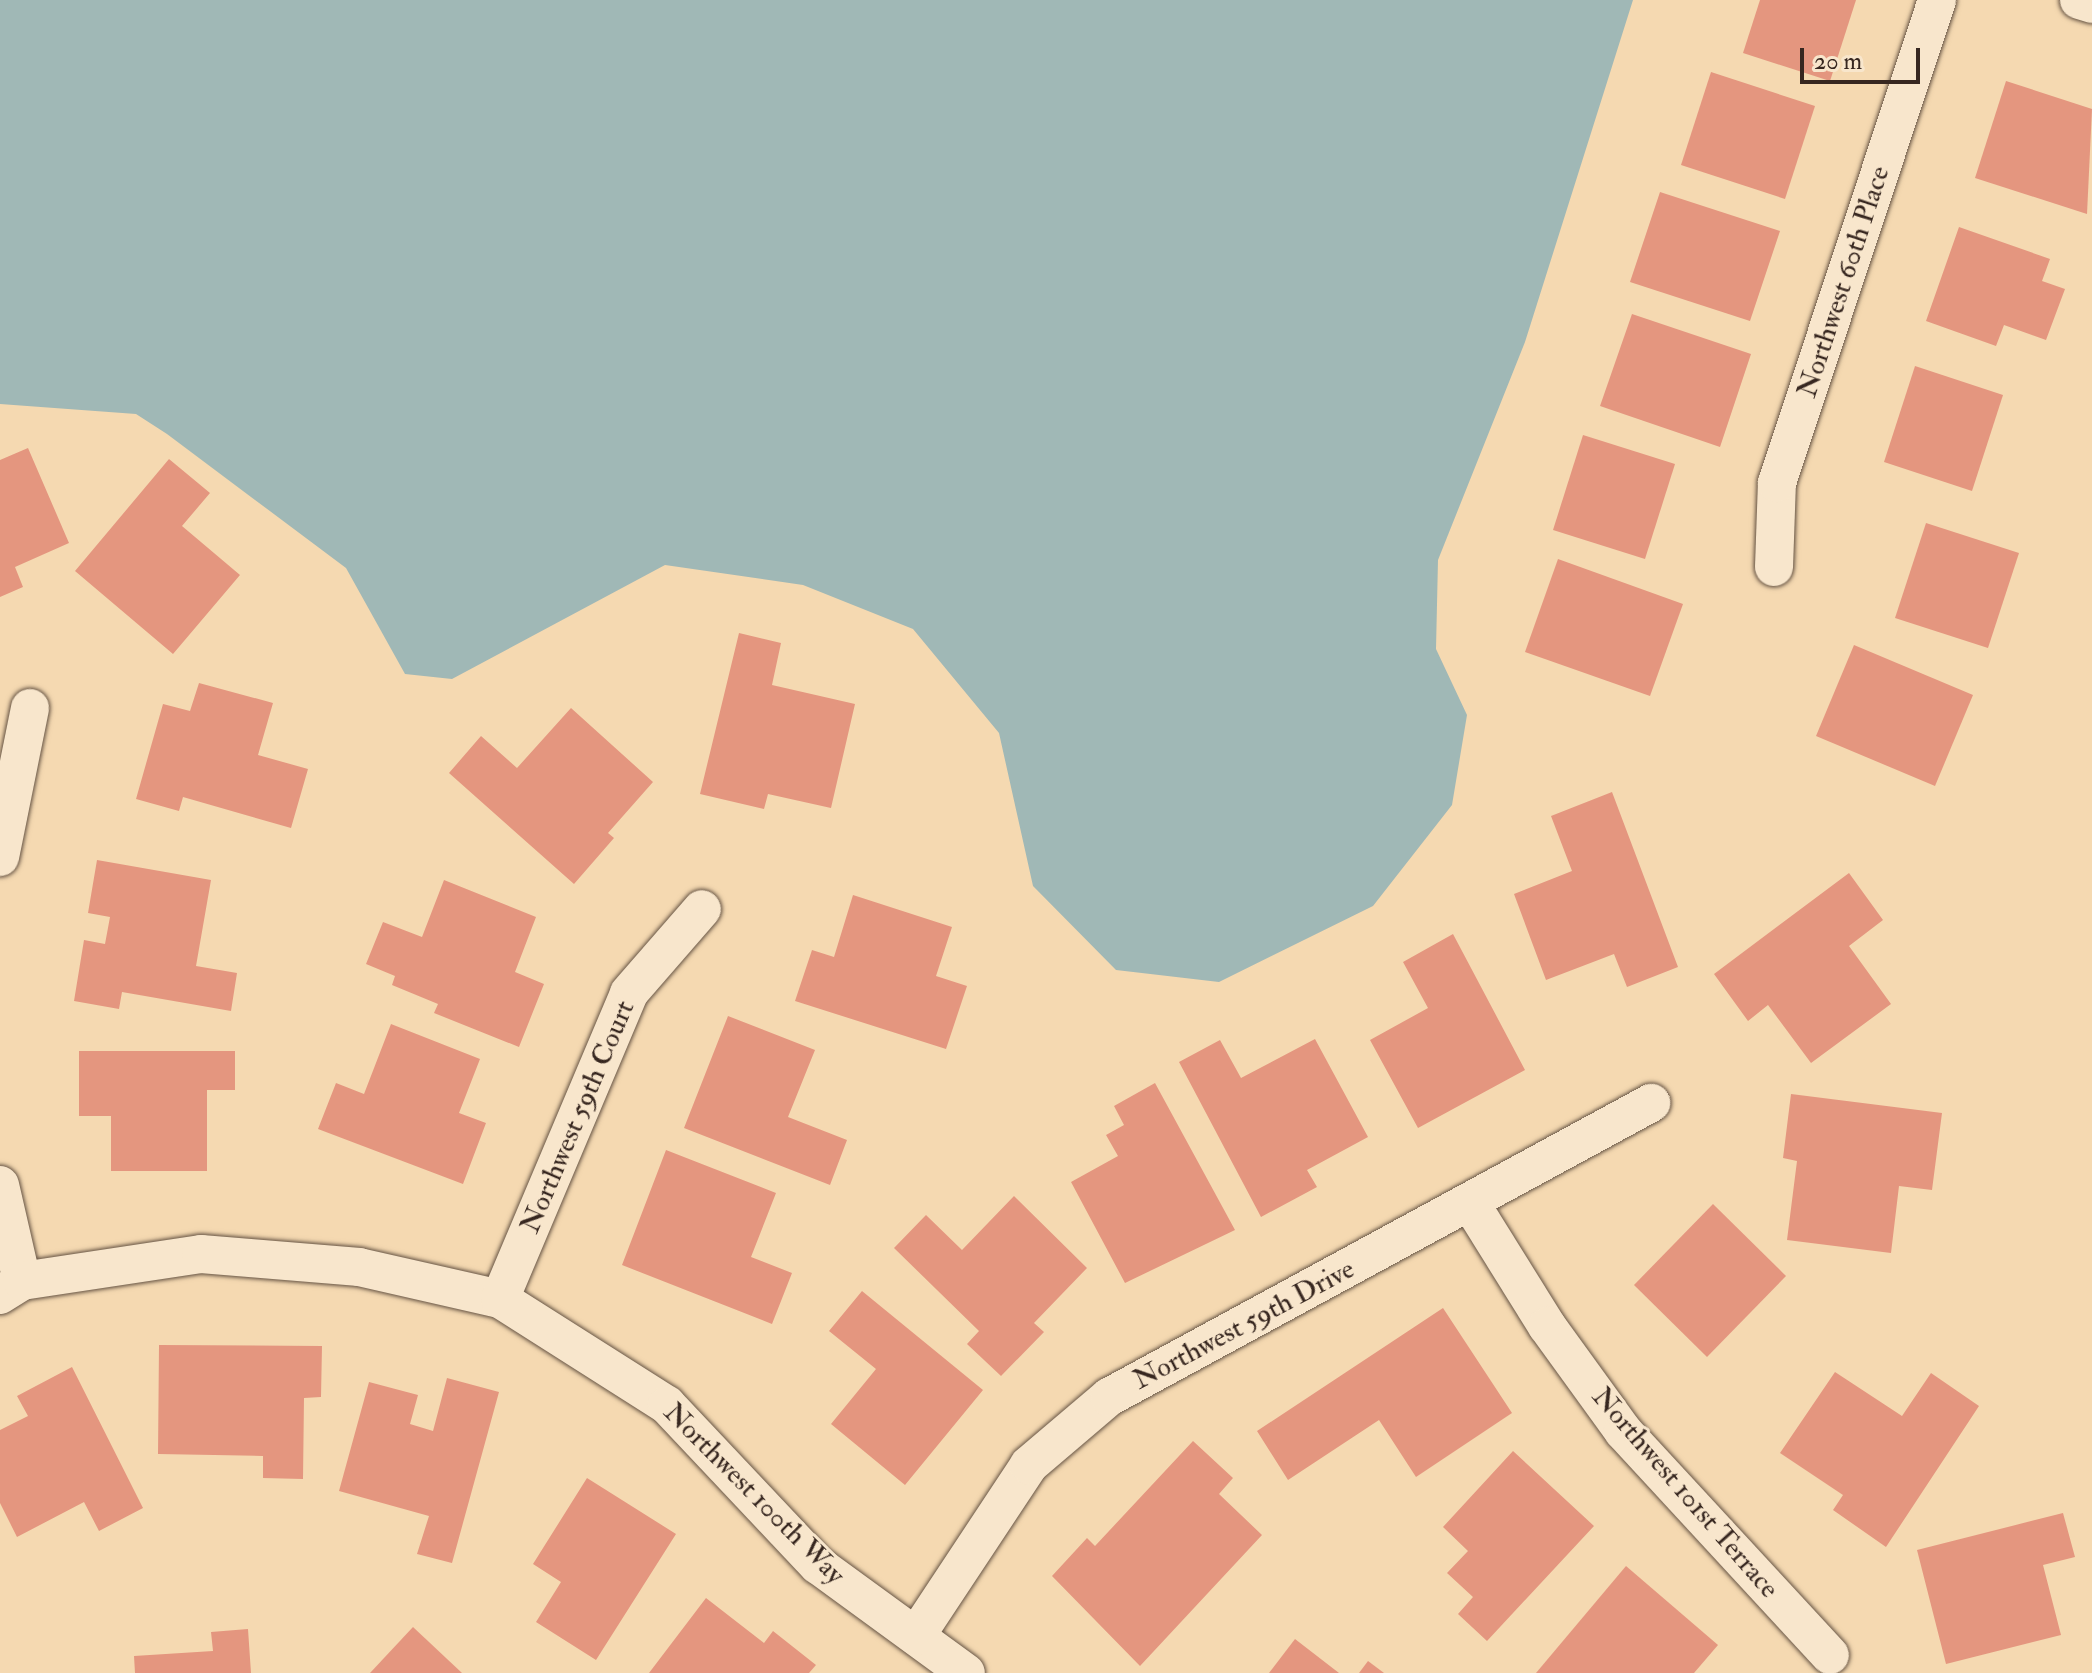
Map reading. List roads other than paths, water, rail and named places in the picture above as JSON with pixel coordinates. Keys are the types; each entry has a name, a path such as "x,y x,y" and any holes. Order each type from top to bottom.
{"street":[{"name":"Northwest 60th Place","path":"1774,567 1777,483 1937,0"},
{"path":"2079,0 2092,4"},
{"path":"0,857 30,708"},
{"name":"Northwest 59th Court","path":"500,1299 629,993 702,909"},
{"name":"Northwest 59th Drive","path":"916,1636 1029,1465 1109,1397 1471,1204 1651,1103"},
{"path":"0,1185 11,1288"},
{"name":"Northwest 101st Terrace","path":"1471,1204 1547,1326 1623,1431 1830,1655"},
{"name":"Northwest 100th Way","path":"11,1288 201,1254 359,1267 500,1299 667,1405 818,1565 966,1673"}],"water":[{"path":"0,0 1633,0 1525,342 1438,560 1436,649 1467,715 1452,805 1373,906 1219,982 1116,970 1033,886 999,733 913,629 803,585 665,565 452,679 405,674 346,568 167,434 136,414 0,404"}]}
